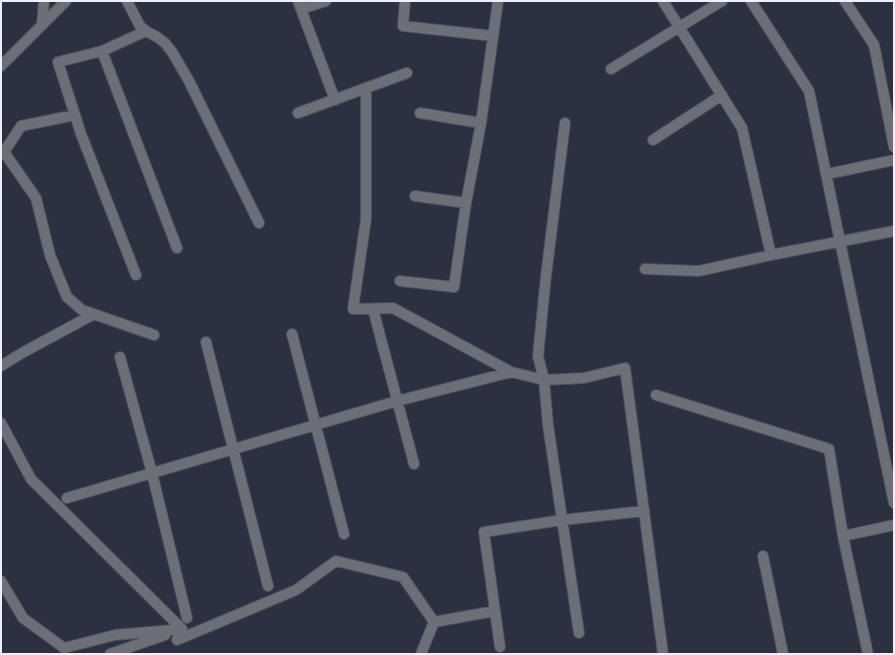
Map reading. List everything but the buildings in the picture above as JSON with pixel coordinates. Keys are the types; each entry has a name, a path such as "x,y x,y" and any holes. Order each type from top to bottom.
{"street":[{"path":"42,26 44,1"},
{"path":"1,66 66,1"},
{"path":"127,1 140,26 146,32 165,43 189,81 259,223"},
{"path":"326,1 300,5 335,100"},
{"path":"405,1 403,26 493,36"},
{"path":"400,281 454,287 466,203 481,123 498,1"},
{"path":"663,1 742,128 771,255"},
{"path":"612,69 722,1"},
{"path":"751,1 809,91 894,503"},
{"path":"845,1 874,45 894,147"},
{"path":"136,276 81,134 58,62 102,50 146,32"},
{"path":"102,50 178,248"},
{"path":"298,114 407,73"},
{"path":"366,89 366,219 353,309 393,308 511,372 544,380 584,378 626,368 663,654"},
{"path":"653,140 722,96"},
{"path":"420,113 481,123"},
{"path":"75,115 21,126 2,152 36,198 50,255 67,297 82,310 154,335"},
{"path":"565,123 546,276 538,356 544,380 548,425 579,633"},
{"path":"826,174 894,160"},
{"path":"414,196 466,203"},
{"path":"645,270 699,271 771,255 894,231"},
{"path":"373,309 414,464"},
{"path":"1,366 94,314"},
{"path":"292,334 344,534"},
{"path":"206,342 268,586"},
{"path":"120,358 152,473 187,618"},
{"path":"67,498 397,401 511,372"},
{"path":"656,395 829,449 843,536 868,654"},
{"path":"1,423 31,479 182,629"},
{"path":"500,648 484,532 562,520 644,511"},
{"path":"843,536 894,525"},
{"path":"763,556 783,654"},
{"path":"182,629 178,640 296,590 336,561 403,578 434,622"},
{"path":"1,581 23,618 62,651 115,635 182,629"},
{"path":"434,622 495,611"},
{"path":"421,654 434,622"},
{"path":"109,654 182,629"}]}
